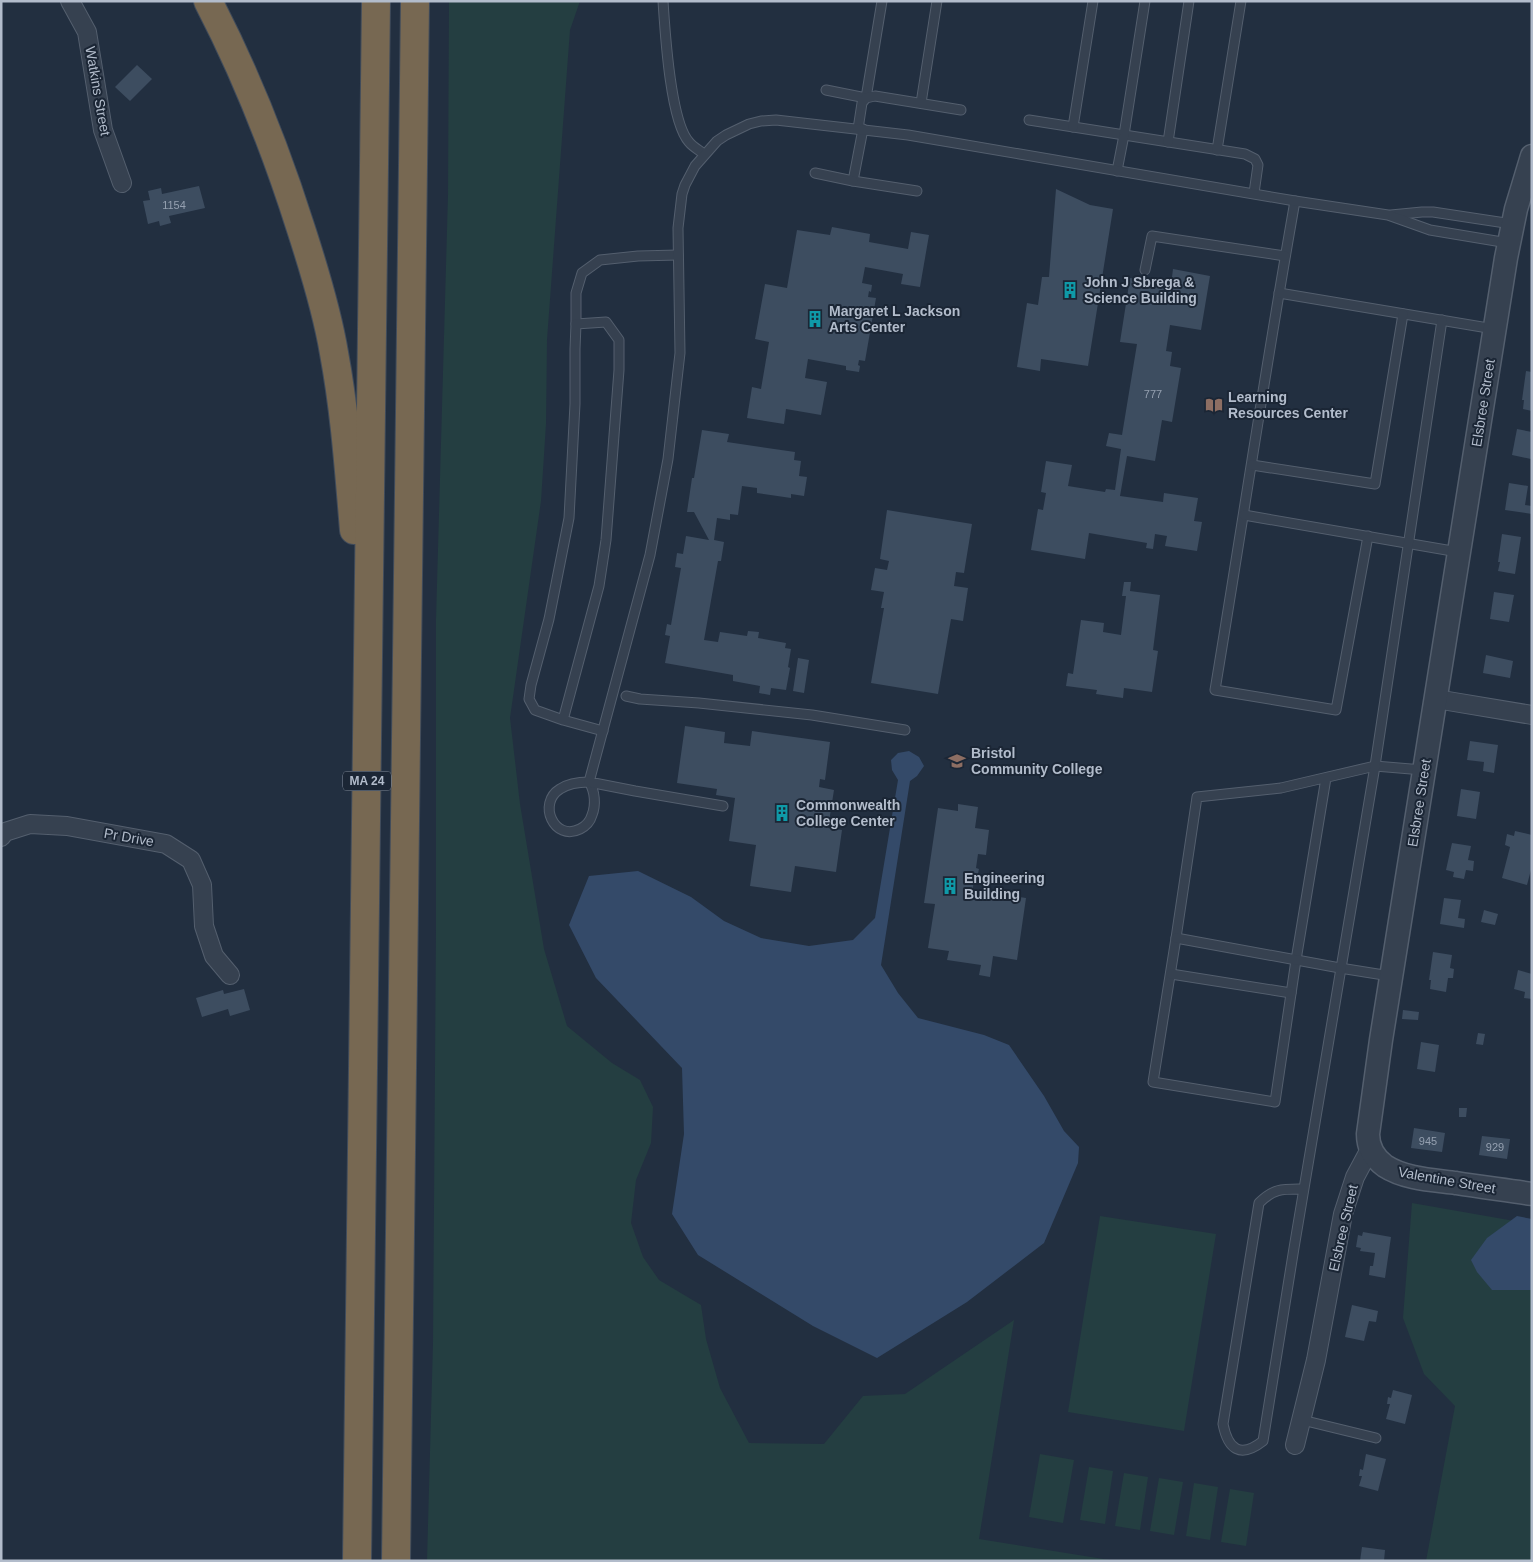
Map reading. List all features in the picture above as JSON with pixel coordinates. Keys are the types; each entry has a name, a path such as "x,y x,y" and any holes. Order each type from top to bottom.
{"highway":[{"path":"208,1 249,87 279,163 305,240 327,322 339,380 347,453 358,571 368,723"},
{"name":"MA 24","path":"357,1561 376,1"},
{"name":"MA 24","path":"396,1561 415,1"}],"street":[{"name":"Watkins Street","path":"70,1 87,32 103,130 122,183"},
{"name":"Elsbree Street","path":"1295,1445 1322,1333 1343,1214 1355,1177 1370,1149 1368,1134 1369,1117 1494,329 1511,233 1532,156"},
{"path":"1436,699 1532,715"},
{"name":"Pr Drive","path":"1,837 5,832 30,824 67,826 166,844 191,860 202,885 204,926 214,956 230,975"},
{"name":"Valentine Street","path":"1370,1149 1379,1161 1400,1173 1424,1179 1532,1194"}],"lane":[{"path":"663,1 672,94 680,123 688,141 704,154"},
{"path":"853,181 862,103 866,98 882,1"},
{"path":"922,103 937,1"},
{"path":"1073,127 1093,1"},
{"path":"1117,171 1145,1"},
{"path":"1168,142 1189,1"},
{"path":"1217,150 1241,1"},
{"path":"826,90 866,98 875,96 961,110"},
{"path":"1030,120 1245,154 1255,159 1258,165 1254,193"},
{"path":"722,806 589,782 573,783 560,788 552,797 548,808 552,823 557,828 569,832 586,826 592,817 594,805 592,786 589,782 650,554 668,459 680,353 678,214 682,194 690,175 704,154 726,135 749,124 761,121 806,122 916,137 1388,215 1430,230 1511,233"},
{"path":"815,173 917,191"},
{"path":"1295,201 1215,690 1336,710 1368,536"},
{"path":"1388,215 1428,212 1511,233"},
{"path":"1146,270 1152,236 1285,256"},
{"path":"603,731 564,717 535,710 529,699 549,619 568,518 575,404 576,293 582,273 600,260 638,256 678,255"},
{"path":"1279,293 1494,329"},
{"path":"1252,465 1375,484 1403,314"},
{"path":"1304,1189 1284,1189 1268,1194 1259,1203 1223,1424 1225,1436 1231,1446 1241,1450 1256,1447 1263,1441 1375,766 1442,320"},
{"path":"564,717 601,577 606,540 619,370 619,340 606,322 576,324"},
{"path":"1244,515 1459,552"},
{"path":"626,696 640,699 812,715 905,730"},
{"path":"1326,778 1291,992 1276,1102 1153,1082 1197,797 1281,788 1375,766 1424,770"},
{"path":"1176,938 1392,976"},
{"path":"1171,974 1291,992"},
{"path":"1302,1420 1376,1438"}],"green space":[{"path":"449,1 580,1 570,30 547,340 546,424 541,501 510,718 520,804 544,949 567,1026 612,1063 640,1080 653,1107 651,1143 636,1180 631,1223 643,1257 659,1280 701,1305 706,1339 720,1388 749,1443 824,1444 863,1396 905,1394 1014,1320 979,1539 1116,1561 427,1561 433,1343 436,620 448,195"},
{"path":"1412,1203 1532,1224 1532,1561 1426,1561 1455,1406 1424,1374 1403,1318"},
{"path":"1100,1216 1216,1234 1184,1431 1068,1412"},
{"path":"1040,1454 1074,1460 1063,1523 1029,1517"},
{"path":"1089,1467 1113,1471 1105,1524 1080,1520"},
{"path":"1124,1473 1148,1477 1140,1530 1115,1526"},
{"path":"1159,1478 1183,1482 1174,1535 1150,1531"},
{"path":"1194,1483 1218,1487 1210,1540 1186,1536"},
{"path":"1230,1489 1254,1493 1246,1546 1221,1542"}],"water":[{"path":"909,751 919,757 924,766 917,776 910,781 881,965 898,993 918,1018 984,1035 1009,1045 1044,1096 1064,1131 1079,1147 1078,1163 1044,1243 967,1302 877,1358 813,1326 698,1255 672,1214 684,1134 682,1068 596,978 569,925 589,876 638,871 691,897 724,921 761,938 809,946 853,940 875,918 898,780 892,770 891,760 898,753"},
{"path":"1517,1216 1532,1219 1532,1290 1492,1290 1477,1272 1471,1260 1487,1238"}],"building":[{"path":"137,65 152,79 130,101 115,87"},
{"path":"199,186 205,208 169,216 171,223 160,226 159,221 148,224 143,201 150,200 148,191 161,188 162,194"},
{"name":"John J Sbrega & Science Building","path":"1056,189 1090,205 1113,209 1088,366 1041,359 1040,371 1017,367 1027,303 1038,305 1042,277 1049,277"},
{"name":"Margaret L Jackson Arts Center","path":"832,227 870,234 869,242 908,249 911,232 929,235 920,287 901,284 903,274 865,267 862,283 872,285 868,297 876,298 865,361 859,360 859,372 846,370 846,366 808,359 805,378 827,382 821,415 786,409 784,424 747,418 752,387 761,389 769,342 755,339 765,284 787,288 797,230 830,235"},
{"path":"1173,269 1210,276 1201,330 1170,325 1166,351 1172,352 1170,366 1181,368 1172,422 1162,420 1155,461 1127,456 1120,496 1163,502 1164,493 1198,498 1194,521 1202,522 1197,551 1165,546 1167,536 1155,534 1153,549 1146,548 1147,543 1089,533 1085,559 1031,550 1038,509 1043,510 1046,493 1041,492 1046,461 1072,465 1068,486 1105,492 1106,489 1115,490 1121,449 1106,446 1109,433 1122,435 1137,344 1120,342 1130,278 1171,285"},
{"path":"1526,371 1532,372 1532,411 1523,409 1524,400 1522,400"},
{"path":"1517,429 1532,432 1531,459 1512,455"},
{"path":"702,430 729,434 727,442 795,452 794,460 801,461 799,476 807,477 804,496 791,494 791,498 757,493 757,488 742,486 738,515 730,514 730,520 717,518 714,540 724,542 721,561 718,561 704,640 718,642 720,632 747,636 748,631 759,632 758,638 786,643 785,648 791,649 786,690 771,688 770,695 759,693 760,686 733,681 733,675 665,663 670,636 665,635 667,624 671,625 681,568 675,567 677,553 683,554 686,536 709,540 694,512 687,512"},
{"path":"1509,483 1528,486 1525,505 1532,506 1532,514 1505,510"},
{"path":"887,510 972,524 964,573 956,572 954,586 968,588 963,621 951,619 938,694 871,683 884,608 881,608 884,592 871,590 875,568 887,570 889,561 880,559"},
{"path":"1502,534 1521,537 1515,574 1498,571"},
{"path":"1124,582 1131,582 1130,591 1160,595 1153,650 1158,651 1152,692 1124,688 1123,698 1096,694 1097,690 1066,686 1068,673 1073,674 1081,620 1104,623 1103,632 1121,635 1126,596 1122,596"},
{"path":"1494,592 1514,595 1509,622 1490,619"},
{"path":"1486,655 1513,661 1510,678 1483,673"},
{"path":"798,658 809,660 804,693 793,691"},
{"name":"Commonwealth College Center","path":"685,726 725,732 724,743 750,746 752,731 830,742 825,780 820,779 819,787 834,790 828,828 842,830 836,872 795,866 791,892 750,886 756,845 729,841 735,798 716,795 717,789 677,783"},
{"path":"1470,741 1498,745 1494,773 1483,771 1484,762 1467,760"},
{"path":"1461,789 1480,792 1476,819 1457,816"},
{"name":"Engineering Building","path":"958,804 978,807 975,828 989,830 986,855 978,854 976,868 979,869 977,878 974,878 972,896 999,900 1000,894 1026,898 1017,960 993,956 990,977 979,975 981,965 947,960 949,951 928,948 935,904 924,903 938,808 958,811"},
{"path":"1515,831 1532,835 1532,866 1527,885 1502,878 1510,847 1505,845 1507,834 1514,836"},
{"path":"1452,843 1471,846 1468,860 1474,861 1473,871 1466,870 1464,879 1453,877 1454,872 1446,870"},
{"path":"1444,898 1461,900 1458,918 1465,919 1464,928 1440,924"},
{"path":"1484,910 1498,914 1495,925 1481,922"},
{"path":"1433,952 1452,955 1450,968 1454,969 1453,978 1448,978 1446,992 1430,989 1431,980 1429,980"},
{"path":"1518,970 1532,974 1532,999 1524,998 1525,992 1514,989"},
{"path":"244,989 250,1010 230,1016 228,1009 202,1017 196,998 223,990 224,994"},
{"path":"1403,1010 1419,1012 1418,1020 1402,1019"},
{"path":"1478,1033 1485,1034 1483,1045 1476,1044"},
{"path":"1421,1042 1439,1045 1435,1072 1417,1069"},
{"path":"1459,1108 1467,1108 1466,1117 1459,1117"},
{"path":"1414,1128 1445,1133 1442,1152 1411,1148"},
{"path":"1482,1136 1510,1139 1507,1159 1479,1155"},
{"path":"1363,1232 1391,1237 1385,1278 1369,1275 1375,1253 1360,1251 1361,1248 1356,1247 1358,1235 1362,1236"},
{"path":"1352,1305 1378,1311 1376,1322 1369,1321 1364,1341 1345,1337"},
{"path":"1393,1390 1412,1395 1405,1424 1386,1419 1390,1404 1387,1404 1388,1397 1391,1398"},
{"path":"1366,1454 1386,1459 1378,1491 1359,1486 1362,1476 1359,1476 1360,1469 1363,1470"},
{"path":"1362,1547 1385,1550 1384,1561 1360,1561"}],"place":[{"name":"John J Sbrega & Science Building","path":"1070,290"},
{"name":"Margaret L Jackson Arts Center","path":"815,319"},
{"name":"Learning Resources Center","path":"1214,405"},
{"name":"Bristol Community College","path":"957,761"},
{"name":"Commonwealth College Center","path":"782,813"},
{"name":"Engineering Building","path":"950,886"}]}
